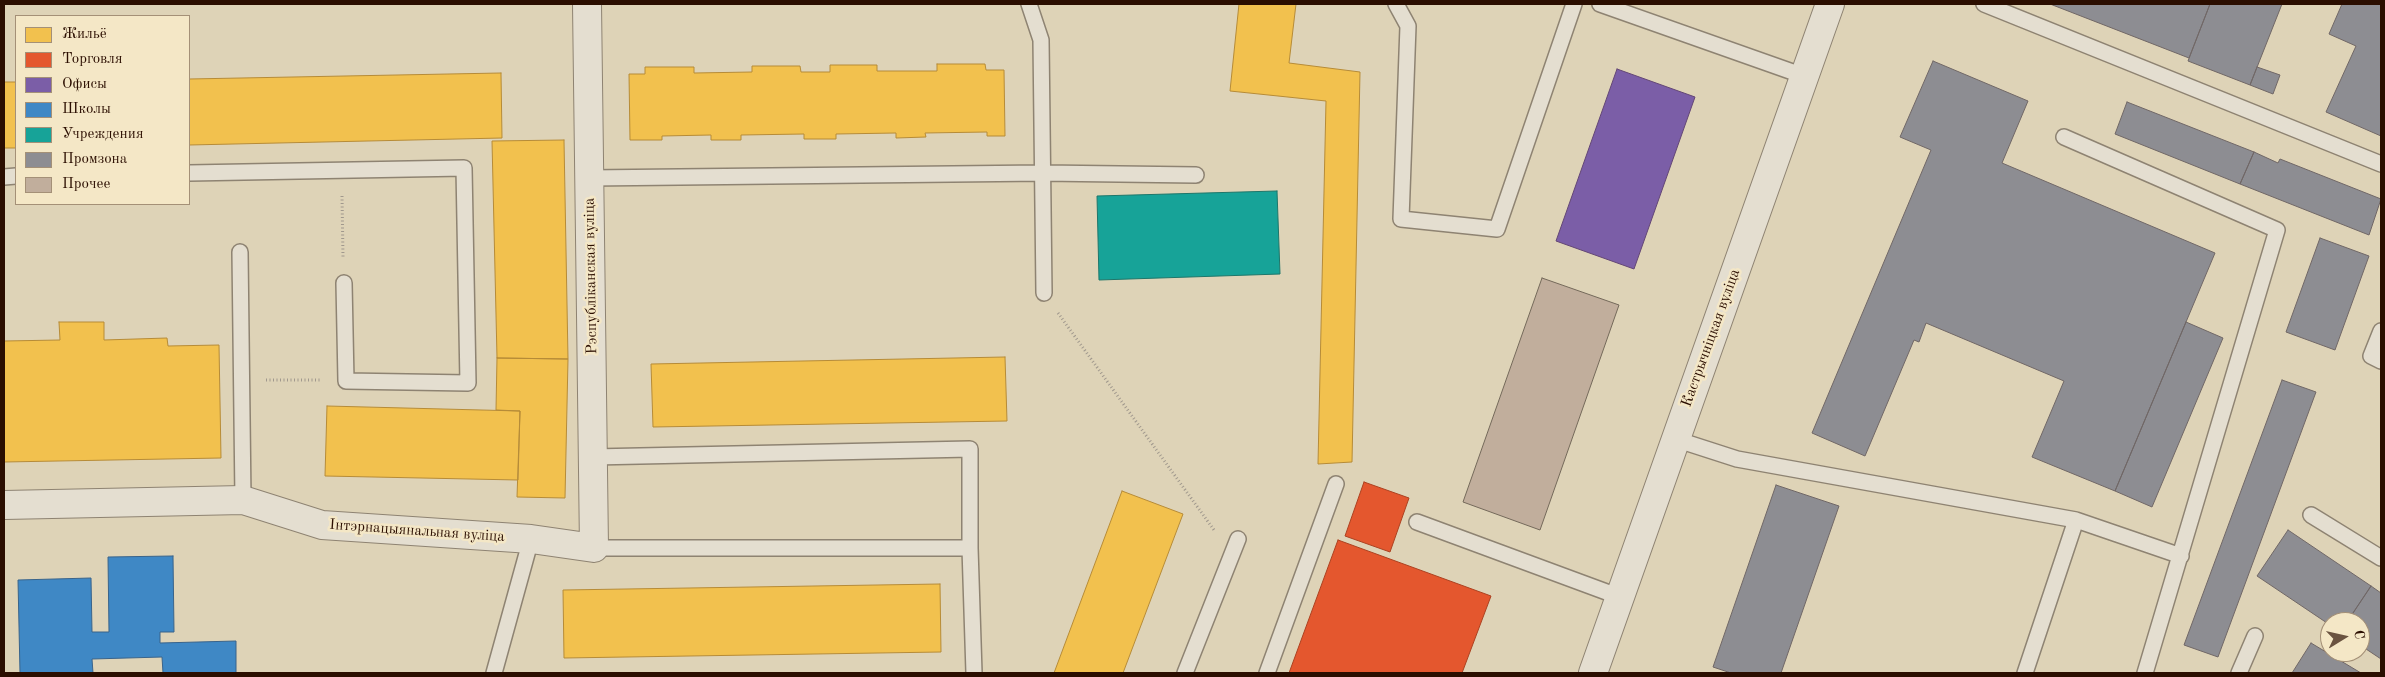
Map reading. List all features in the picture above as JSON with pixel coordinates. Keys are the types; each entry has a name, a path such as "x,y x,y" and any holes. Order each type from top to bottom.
{"street":[{"name":"Рэспубліканская вуліца","path":"587,4 594,548"},
{"name":"Кастрычніцкая вуліца","path":"1593,673 1830,4"},
{"name":"Інтэрнацыянальная вуліца","path":"4,505 244,500 322,525 531,538 594,548"}],"lane":[{"path":"1029,4 1041,40 1044,293"},
{"path":"1396,4 1408,26 1401,219 1497,228 1574,4"},
{"path":"1600,4 1804,76"},
{"path":"1984,4 2381,164"},
{"path":"2064,137 2277,230 2145,673"},
{"path":"190,173 464,168 468,383 346,381 344,283"},
{"path":"589,178 1043,173 1196,175"},
{"path":"240,252 244,500"},
{"path":"2381,331 2371,356 2381,361"},
{"path":"1675,439 1737,458 2076,520 2181,556"},
{"path":"593,457 970,449 970,548 974,673"},
{"path":"1267,673 1336,484"},
{"path":"2311,514 2381,558"},
{"path":"2025,673 2076,520"},
{"path":"1417,522 1620,597"},
{"path":"494,673 531,538"},
{"path":"1185,673 1238,539"},
{"path":"594,548 970,548"},
{"path":"2239,673 2255,636"}],"path":[{"path":"341,171 344,283"},
{"path":"1044,293 1215,531"},
{"path":"242,379 346,381"}],"building: Жильё":[{"path":"1239,4 1296,4 1289,63 1360,72 1352,462 1318,464 1326,101 1230,91"},
{"path":"937,64 985,64 986,70 1004,70 1005,136 987,136 987,132 925,133 926,137 896,138 896,133 836,134 836,139 804,139 804,134 741,135 741,140 711,140 711,135 662,136 662,140 630,140 629,74 645,74 645,67 694,67 694,73 752,72 752,66 800,66 801,72 830,72 830,65 877,65 877,71 937,71"},
{"path":"501,73 502,138 190,145 190,79"},
{"path":"4,82 15,82 15,148 4,148"},
{"path":"564,140 568,359 497,358 492,141"},
{"path":"59,322 104,322 104,340 167,338 168,346 219,345 221,458 4,462 4,341 60,340"},
{"path":"1005,357 1007,421 653,427 651,364"},
{"path":"497,358 568,359 565,498 517,497 520,411 496,410"},
{"path":"327,406 520,411 518,480 325,476"},
{"path":"1122,491 1183,514 1123,673 1054,673"},
{"path":"940,584 941,652 564,658 563,590"}],"building: Торговля":[{"path":"1364,482 1409,498 1390,552 1345,536"},
{"path":"1338,540 1491,596 1462,673 1289,673"}],"building: Офисы":[{"path":"1617,69 1695,97 1634,269 1556,241"}],"building: Школы":[{"path":"173,556 174,632 160,632 160,643 236,641 236,673 163,673 162,657 92,659 93,673 20,673 18,580 91,578 92,632 109,632 108,557"}],"building: Учреждения":[{"path":"1277,191 1280,274 1099,280 1097,196"}],"building: Промзона":[{"path":"2050,4 2210,4 2189,58"},
{"path":"2210,4 2282,4 2250,85 2188,61"},
{"path":"2342,4 2381,4 2381,136 2326,112 2356,46 2329,34"},
{"path":"1933,61 2028,101 2002,163 2215,253 2115,491 2032,457 2064,381 1926,323 1919,342 1914,340 1865,456 1812,433 1931,150 1900,137"},
{"path":"2257,67 2280,75 2273,94 2250,85"},
{"path":"2127,102 2254,152 2240,184 2115,134"},
{"path":"2254,152 2278,163 2280,159 2381,199 2369,235 2240,184"},
{"path":"2320,238 2369,256 2335,350 2286,332"},
{"path":"2186,322 2223,338 2152,507 2115,491"},
{"path":"2282,380 2316,392 2218,657 2184,645"},
{"path":"1776,485 1839,506 1781,673 1731,673 1713,667"},
{"path":"2288,530 2371,586 2354,612 2320,612 2320,618 2257,576"},
{"path":"2371,586 2381,593 2381,659 2370,652 2370,612 2354,612"},
{"path":"2311,643 2320,648 2320,662 2343,662 2361,673 2292,673"}],"building: Прочее":[{"path":"1542,278 1619,305 1540,530 1463,502"}]}
